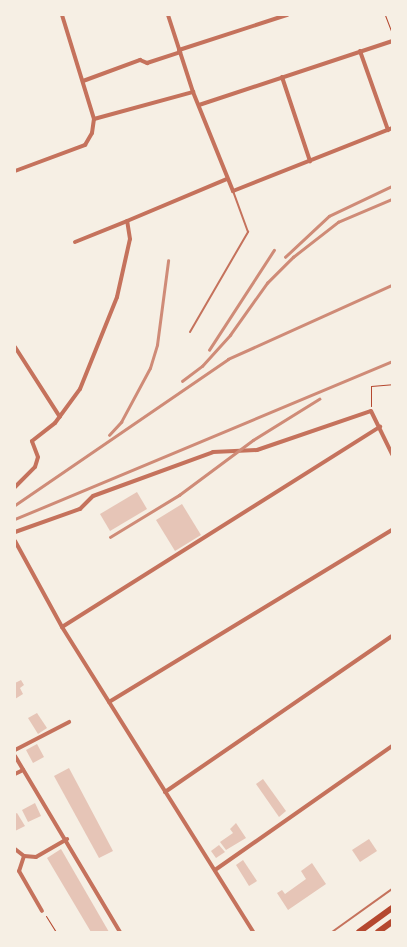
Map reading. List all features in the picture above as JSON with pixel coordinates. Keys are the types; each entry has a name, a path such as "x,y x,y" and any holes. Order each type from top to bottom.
{"main road":[{"path":"359,932 392,908"},
{"path":"378,932 392,922"}],"street":[{"path":"15,171 85,145 92,133 94,119 62,15"},
{"path":"168,15 193,92 233,191 390,129 360,51"},
{"path":"83,81 140,60 147,63 287,15"},
{"path":"199,105 392,41"},
{"path":"282,77 310,160"},
{"path":"94,119 193,92"},
{"path":"74,242 227,179"},
{"path":"15,487 35,467 38,457 32,441 60,416 80,390 117,297 130,238 127,221"},
{"path":"15,347 60,416"},
{"path":"15,532 80,509 93,496 213,452 258,450 371,411 392,454"},
{"path":"62,627 380,427"},
{"path":"109,702 392,530"},
{"path":"15,541 62,627 253,932"},
{"path":"165,792 392,636"},
{"path":"15,750 69,722"},
{"path":"215,870 392,746"},
{"path":"15,756 67,839 120,932"},
{"path":"15,774 23,770"},
{"path":"15,849 24,856 36,857 67,839"},
{"path":"24,856 19,872 42,911"}],"lane":[{"path":"190,332 248,232 233,191"},
{"path":"332,932 392,888"}],"path":[{"path":"385,15 392,33"},
{"path":"371,411 371,386 392,384"},
{"path":"42,911 56,932"}],"building":[{"path":"137,492 147,509 110,531 100,514"},
{"path":"182,504 201,535 175,551 156,520"},
{"path":"21,680 24,685 20,688 23,694 15,699 15,683"},
{"path":"37,713 47,728 38,734 28,718"},
{"path":"37,744 44,757 33,763 26,750"},
{"path":"69,768 113,851 99,858 54,776"},
{"path":"263,779 286,811 279,817 256,784"},
{"path":"35,803 41,816 28,822 22,810"},
{"path":"17,813 25,826 15,831 15,814"},
{"path":"236,823 246,838 226,850 220,842 233,833 230,829"},
{"path":"369,839 377,851 360,862 352,850"},
{"path":"219,845 225,852 216,858 211,851"},
{"path":"61,849 109,932 91,932 47,858"},
{"path":"243,860 257,881 249,886 236,865"},
{"path":"312,863 326,884 288,910 277,893 282,890 285,894 306,879 301,871"}],"railway":[{"path":"285,257 329,216 392,186"},
{"path":"182,381 202,366 230,335 267,283 293,257 338,222 392,199"},
{"path":"209,350 274,250"},
{"path":"109,435 121,422 150,368 157,345 168,261"},
{"path":"15,505 228,359 392,285"},
{"path":"15,519 392,361"},
{"path":"110,537 179,495 253,440 319,399"}]}
